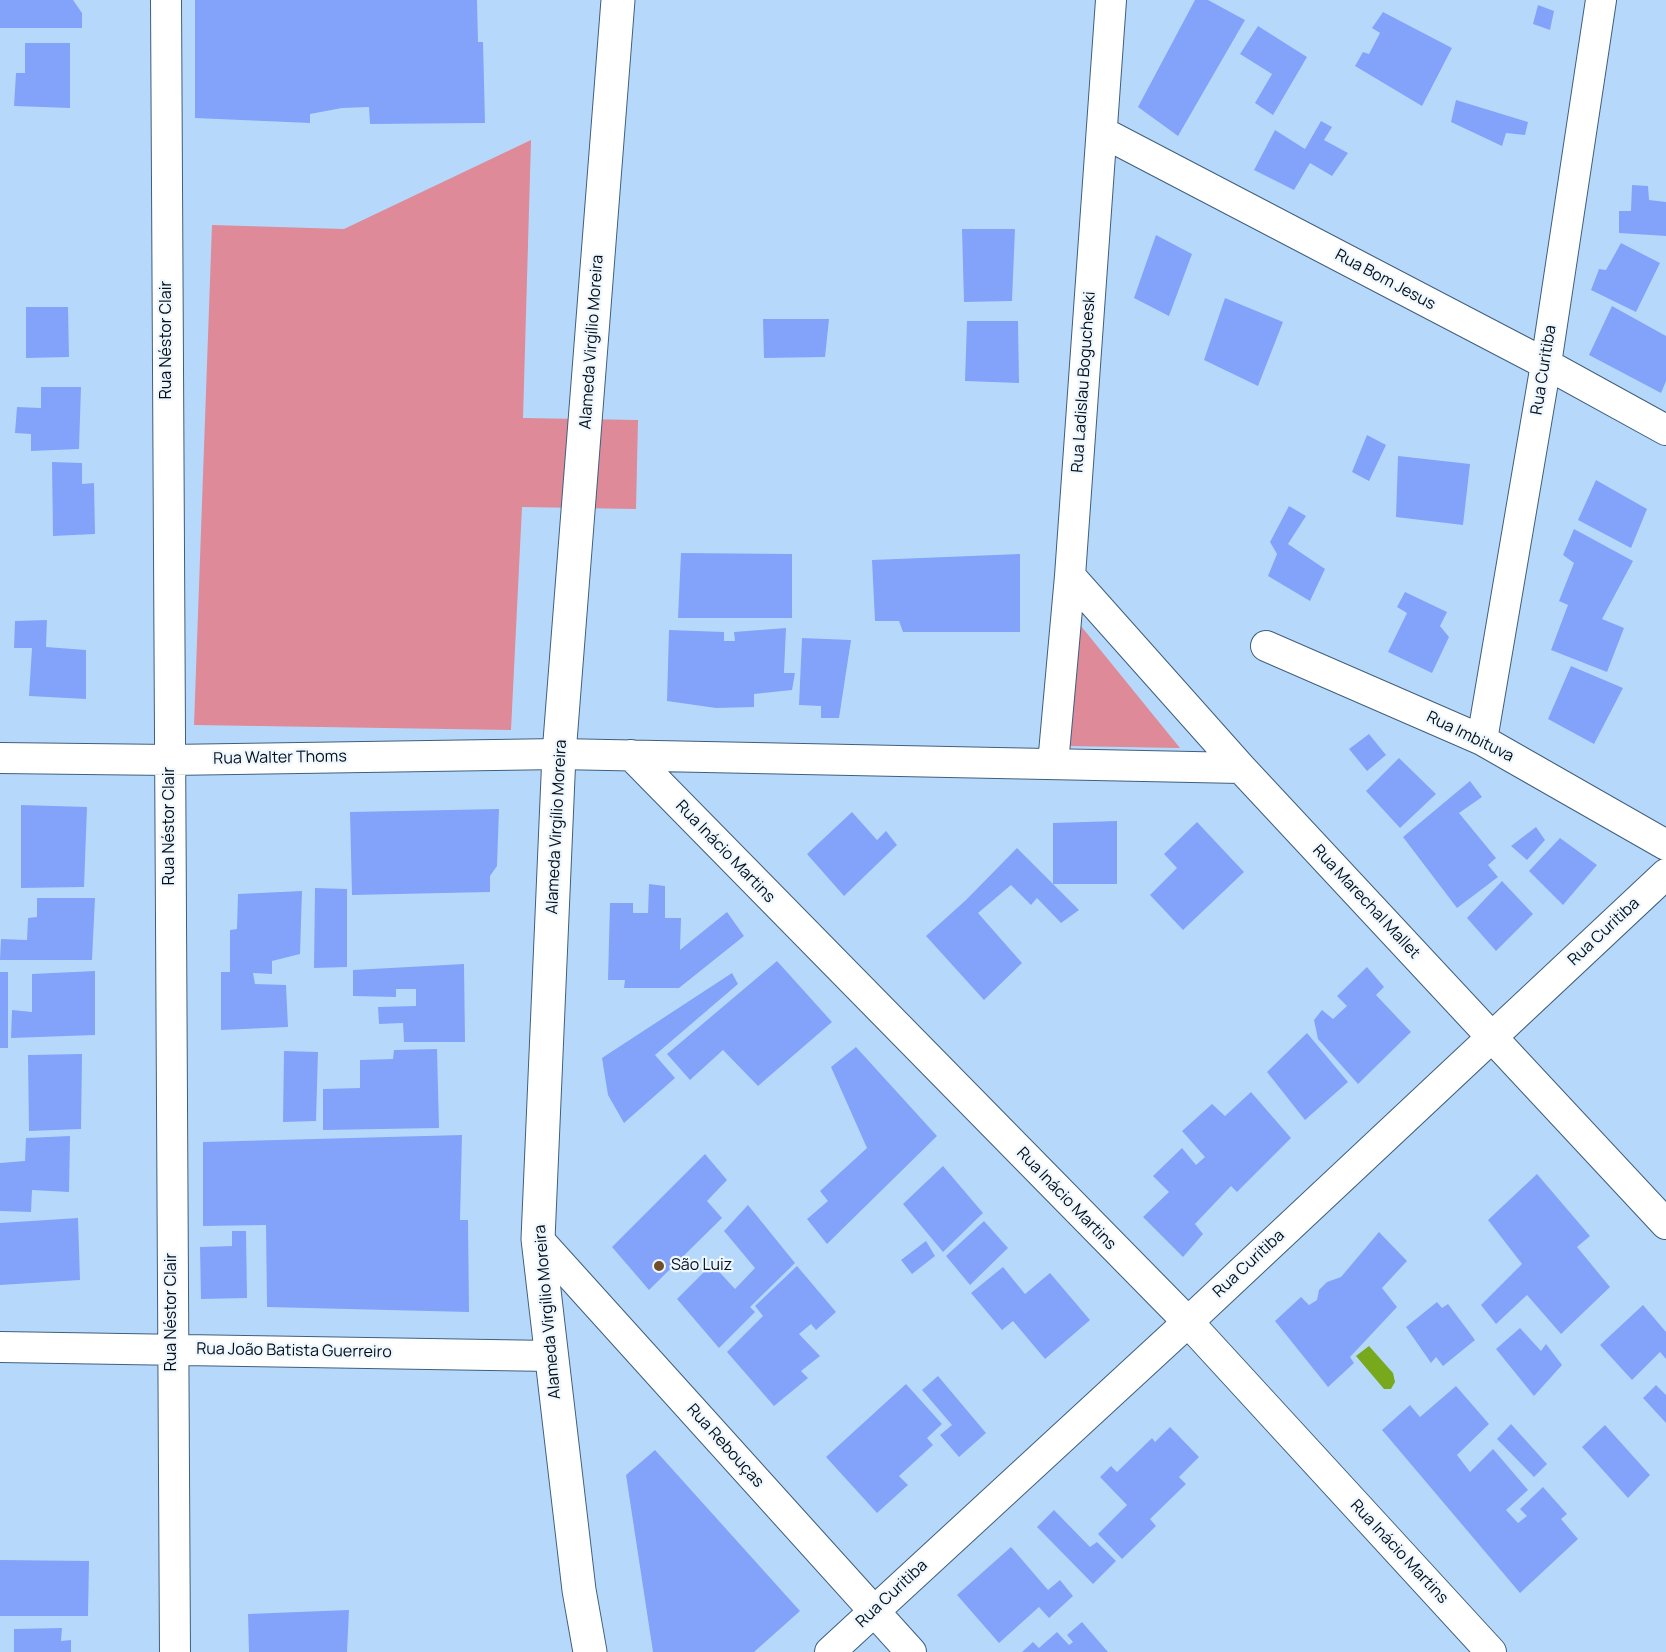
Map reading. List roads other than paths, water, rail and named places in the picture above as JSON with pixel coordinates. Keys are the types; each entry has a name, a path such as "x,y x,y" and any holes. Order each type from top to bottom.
{"main road":[{"name":"Alameda Virgílio Moreira","path":"590,1652 579,1590 538,1239 559,754 618,0"}],"street":[{"name":"Rua Néstor Clair","path":"165,0 175,1652"},
{"name":"Rua Ladislau Bogucheski","path":"1053,764 1070,576 1111,0"},
{"name":"Rua Curitiba","path":"1482,740 1546,364 1601,0"},
{"name":"Rua Bom Jesus","path":"1102,132 1546,364 1666,430"},
{"name":"Rua Marechal Mallet","path":"1070,576 1241,768 1666,1224"},
{"name":"Rua Imbituva","path":"1266,646 1482,740 1666,845"},
{"name":"Rua Walter Thoms","path":"0,758 170,760 559,754 1241,768"},
{"name":"Rua Inácio Martins","path":"631,755 1188,1322 1491,1652"},
{"name":"Rua Curitiba","path":"830,1652 1188,1322 1666,874"},
{"name":"Rua Rebouças","path":"538,1239 911,1652"},
{"name":"Rua João Batista Guerreiro","path":"0,1347 551,1356"}],"place":[{"name":"São Luiz","path":"659,1266"}]}
